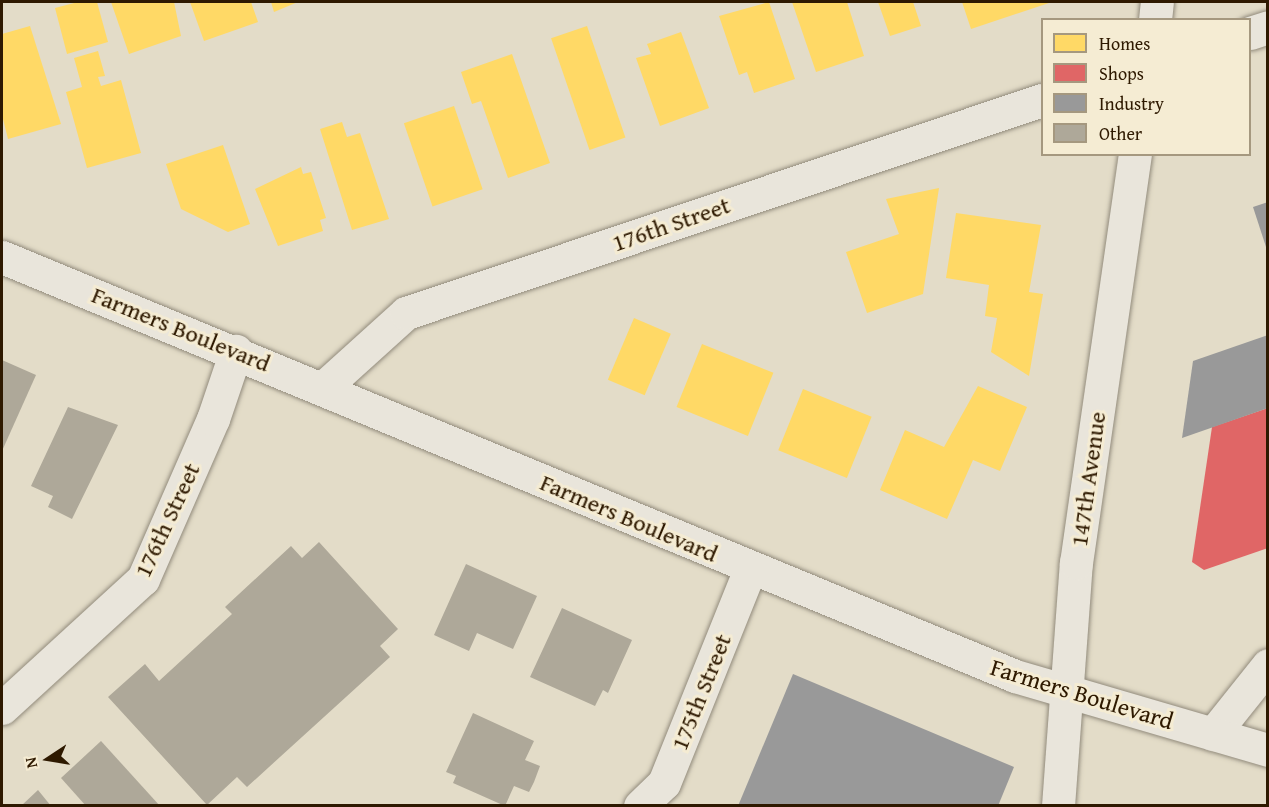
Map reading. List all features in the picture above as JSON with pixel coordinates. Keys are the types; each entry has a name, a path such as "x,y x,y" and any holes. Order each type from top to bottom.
{"street":[{"path":"1155,18 1157,2"},
{"path":"1251,33 1268,27"},
{"name":"176th Street","path":"323,388 406,313 1041,100"},
{"name":"147th Avenue","path":"1058,806 1076,563 1135,156"},
{"name":"Farmers Boulevard","path":"2,257 236,351 750,569 1066,692 1268,750"},
{"name":"176th Street","path":"2,708 143,579 213,419 236,351"},
{"name":"175th Street","path":"640,806 664,783 750,569"},
{"path":"1213,734 1268,665"}],"building: Homes":[{"path":"78,2 97,2 108,42 67,54 55,8"},
{"path":"111,2 174,2 181,36 129,54"},
{"path":"190,2 251,2 258,22 204,41"},
{"path":"271,2 298,2 274,12"},
{"path":"769,2 795,79 754,93 747,72 739,75 719,16"},
{"path":"792,2 847,2 864,56 816,72"},
{"path":"878,2 913,2 921,26 890,36"},
{"path":"962,2 1052,2 971,29"},
{"path":"30,26 61,124 8,139 2,115 2,34"},
{"path":"587,26 625,138 589,150 551,38"},
{"path":"681,32 709,108 660,126 636,58 651,54 647,44"},
{"path":"98,51 105,76 98,77 101,86 121,80 141,153 87,168 66,92 82,87 74,58"},
{"path":"512,54 550,163 508,178 481,101 472,104 461,72"},
{"path":"454,106 483,189 433,206 404,123"},
{"path":"342,122 347,137 360,133 389,219 352,230 320,129"},
{"path":"223,145 250,224 228,232 181,209 166,164"},
{"path":"301,167 303,174 311,172 326,218 320,220 323,231 278,246 255,189"},
{"path":"939,188 923,294 867,313 846,252 899,234 886,199"},
{"path":"956,213 1041,225 1029,292 1043,294 1029,376 991,352 997,318 985,316 989,285 946,278"},
{"path":"634,318 671,334 645,395 608,380"},
{"path":"702,344 773,373 748,436 677,407"},
{"path":"978,386 1027,407 1000,471 973,460 947,519 880,490 905,430 944,447"},
{"path":"803,389 872,417 847,478 778,450"}],"building: Shops":[{"path":"1268,408 1268,548 1204,570 1192,562 1212,427"}],"building: Industry":[{"path":"1268,202 1268,250 1267,250 1253,207"},
{"path":"1268,335 1268,408 1182,438 1193,361"},
{"path":"793,674 1014,767 998,806 738,806"}],"building: Other":[{"path":"2,360 36,375 2,451"},
{"path":"68,407 118,425 72,519 48,507 53,496 31,486"},
{"path":"319,542 398,629 380,646 390,657 247,787 237,777 207,805 108,697 145,664 159,681 232,614 225,607 291,546 302,558"},
{"path":"466,564 537,596 513,649 477,633 469,651 434,635"},
{"path":"562,608 632,640 608,693 603,690 595,706 530,677"},
{"path":"473,713 534,741 525,760 540,766 534,782 529,792 514,786 505,806 453,783 456,776 446,772"},
{"path":"101,741 160,806 86,806 61,778"},
{"path":"38,790 51,806 21,806"}]}
